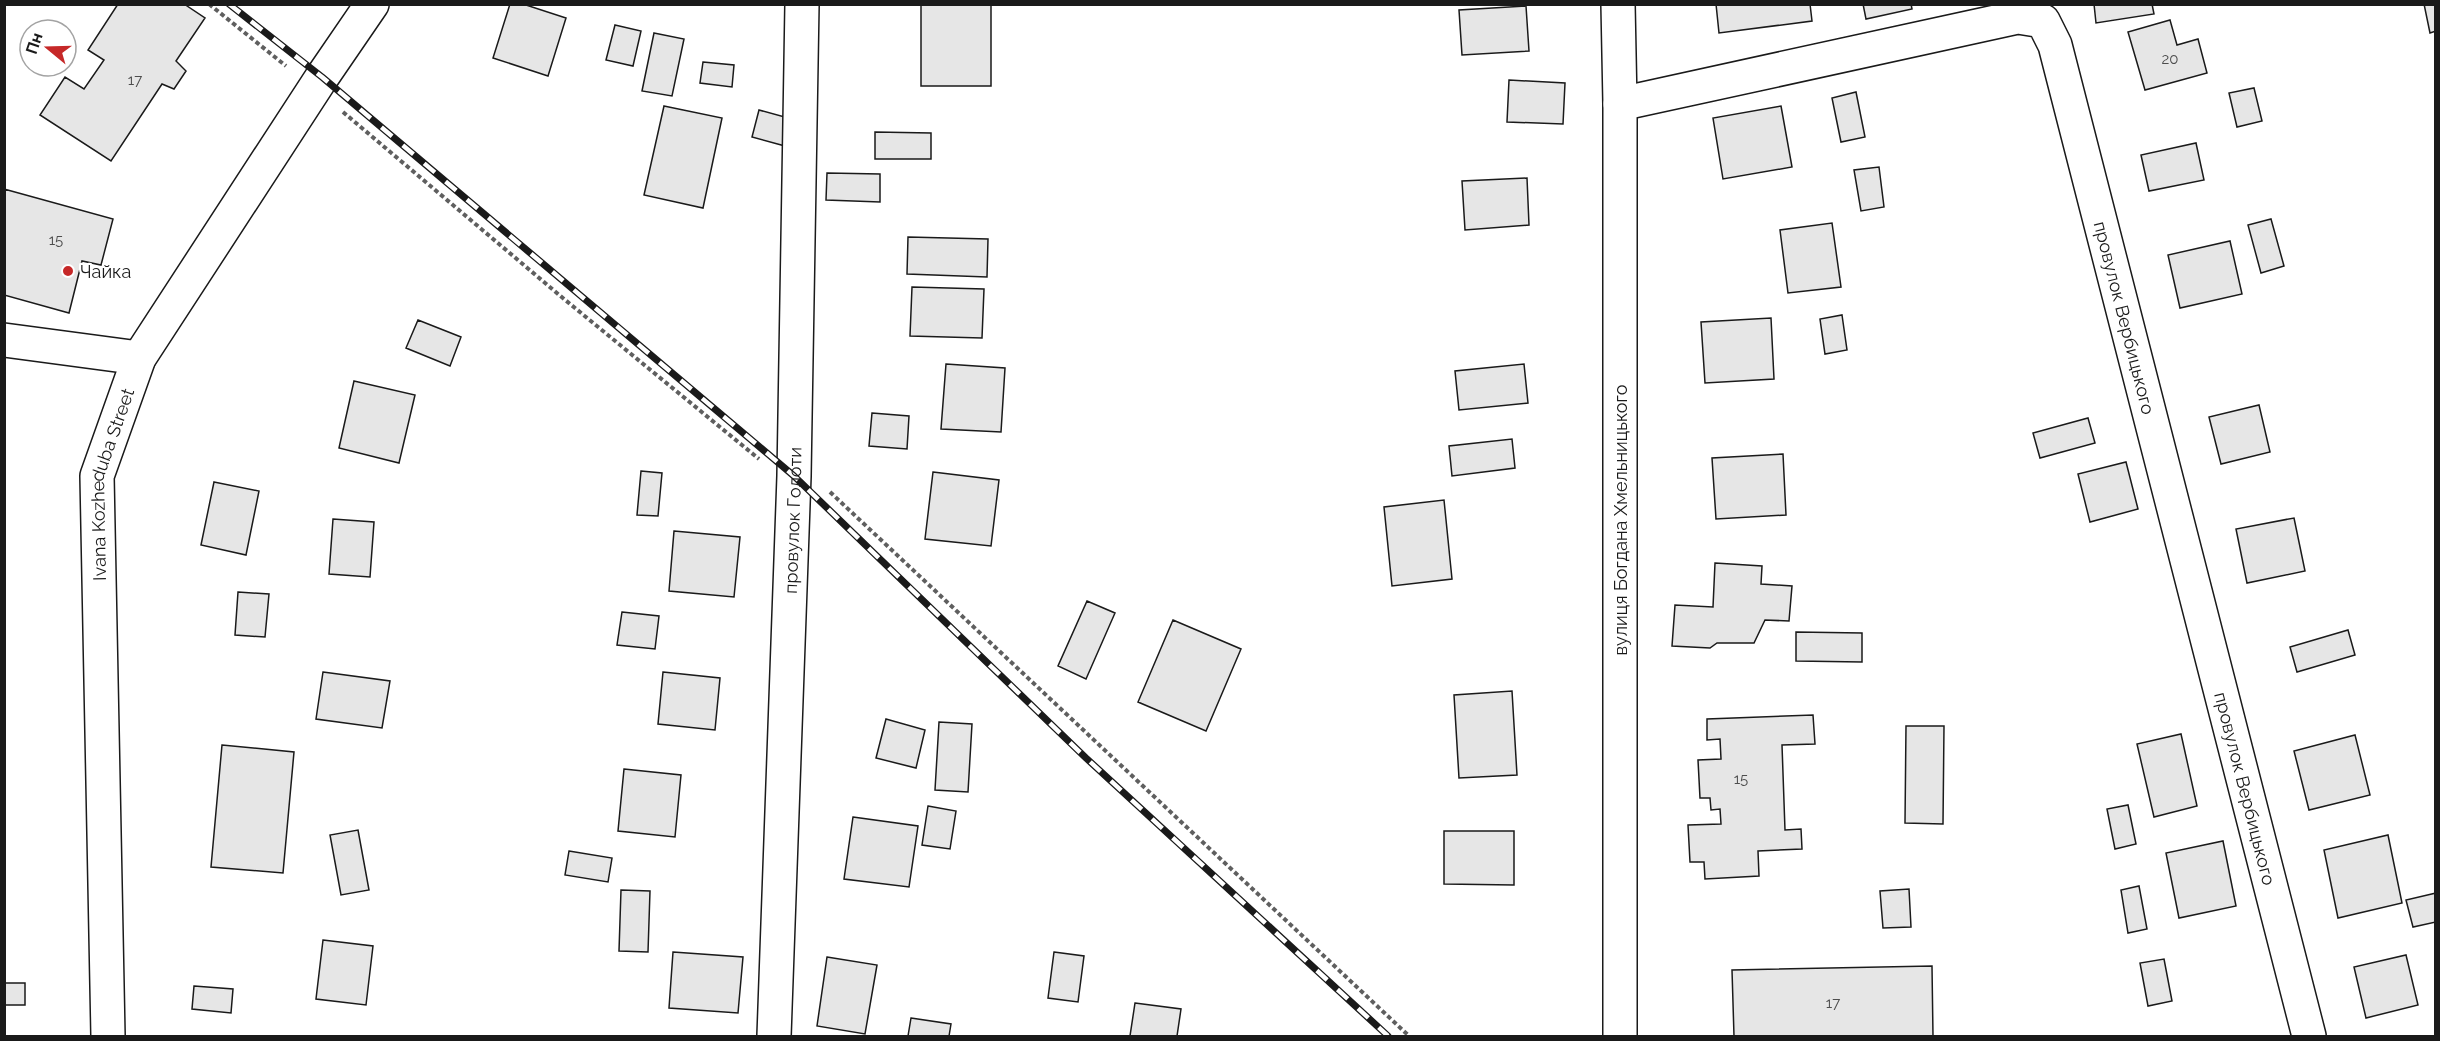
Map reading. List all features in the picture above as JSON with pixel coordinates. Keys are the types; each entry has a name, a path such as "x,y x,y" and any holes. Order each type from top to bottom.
{"street":[{"name":"Ivana Kozheduba Street","path":"108,1036 98,476 139,358 372,4"},
{"name":"провулок Голоти","path":"774,1036 794,476 802,4"},
{"name":"вулиця Богдана Хмельницького","path":"1618,4 1620,104 1620,1036"},
{"name":"провулок Вербицького","path":"1620,104 2018,17 2043,21 2055,45 2309,1036"},
{"path":"4,340 139,358"}],"building":[{"path":"118,4 184,4 205,18 176,61 186,71 174,89 162,84 111,161 40,115 64,78 84,89 104,60 88,50"},
{"path":"510,4 523,4 566,18 548,76 493,58"},
{"path":"921,4 991,4 991,86 921,86"},
{"path":"1716,4 1810,4 1812,21 1719,33"},
{"path":"1863,4 1911,4 1912,9 1866,19"},
{"path":"2094,4 2152,4 2154,14 2096,23"},
{"path":"2424,4 2436,4 2436,31 2430,33"},
{"path":"1526,6 1529,51 1462,55 1459,10"},
{"path":"2170,20 2177,45 2198,39 2207,73 2145,90 2128,32"},
{"path":"615,25 641,31 633,66 606,60"},
{"path":"654,33 684,39 672,96 642,91"},
{"path":"703,62 734,65 732,87 700,83"},
{"path":"1509,80 1565,83 1563,124 1507,122"},
{"path":"2254,88 2262,121 2237,127 2229,93"},
{"path":"1856,92 1865,137 1841,142 1832,98"},
{"path":"664,106 722,118 703,208 644,195"},
{"path":"1781,106 1792,167 1723,179 1713,118"},
{"path":"759,110 792,119 785,146 752,137"},
{"path":"875,132 931,133 931,159 875,159"},
{"path":"2196,143 2204,180 2149,191 2141,155"},
{"path":"1879,167 1884,207 1861,211 1854,170"},
{"path":"827,173 880,174 880,202 826,200"},
{"path":"1527,178 1529,225 1465,230 1462,181"},
{"path":"4,189 113,219 101,265 82,261 69,313 4,295"},
{"path":"2271,219 2284,266 2261,273 2248,225"},
{"path":"1832,223 1841,287 1788,293 1780,230"},
{"path":"908,237 988,239 987,277 907,274"},
{"path":"2230,241 2242,294 2180,308 2168,255"},
{"path":"912,287 984,289 982,338 910,336"},
{"path":"1842,315 1847,350 1825,354 1820,319"},
{"path":"1771,318 1774,379 1705,383 1701,322"},
{"path":"418,320 461,337 450,366 406,348"},
{"path":"946,364 1005,368 1001,432 941,429"},
{"path":"1524,364 1528,403 1459,410 1455,371"},
{"path":"354,381 415,395 399,463 339,448"},
{"path":"2259,405 2270,452 2221,464 2209,417"},
{"path":"872,413 909,416 907,449 869,446"},
{"path":"2088,418 2095,443 2040,458 2033,433"},
{"path":"1512,439 1515,468 1452,476 1449,446"},
{"path":"1783,454 1786,515 1716,519 1712,458"},
{"path":"2126,462 2138,509 2090,522 2078,474"},
{"path":"641,471 662,473 658,516 637,515"},
{"path":"933,472 999,480 991,546 925,539"},
{"path":"214,482 259,491 246,555 201,545"},
{"path":"1444,500 1452,579 1392,586 1384,507"},
{"path":"2294,518 2305,571 2247,583 2236,529"},
{"path":"333,519 374,522 370,577 329,574"},
{"path":"674,531 740,537 734,597 669,591"},
{"path":"1715,563 1762,566 1761,584 1792,586 1789,621 1765,620 1754,643 1717,643 1710,648 1672,646 1675,605 1713,607"},
{"path":"238,592 269,594 265,637 235,635"},
{"path":"1087,601 1115,613 1086,679 1058,666"},
{"path":"622,612 659,616 655,649 617,645"},
{"path":"1173,620 1241,649 1206,731 1138,702"},
{"path":"2348,630 2355,655 2297,672 2290,647"},
{"path":"1796,632 1862,633 1862,662 1796,661"},
{"path":"323,672 390,681 382,728 316,719"},
{"path":"663,672 720,678 715,730 658,724"},
{"path":"1512,691 1517,775 1459,778 1454,695"},
{"path":"1813,715 1815,744 1782,745 1785,830 1801,829 1802,849 1758,851 1759,876 1705,879 1704,862 1690,862 1688,825 1721,824 1720,809 1711,810 1710,798 1700,798 1698,760 1721,759 1720,739 1707,740 1707,719"},
{"path":"886,719 925,730 916,768 876,758"},
{"path":"939,722 972,724 968,792 935,790"},
{"path":"1906,726 1944,726 1943,824 1905,823"},
{"path":"2181,734 2197,806 2154,817 2137,744"},
{"path":"2355,735 2370,795 2309,810 2294,751"},
{"path":"222,745 294,752 283,873 211,867"},
{"path":"624,769 681,775 675,837 618,831"},
{"path":"2128,805 2136,844 2115,849 2107,809"},
{"path":"928,806 956,811 950,849 922,845"},
{"path":"853,817 918,826 909,887 844,879"},
{"path":"358,830 369,890 341,895 330,835"},
{"path":"1444,831 1514,831 1514,885 1444,884"},
{"path":"2388,835 2402,903 2338,918 2324,850"},
{"path":"2223,841 2236,906 2179,918 2166,853"},
{"path":"569,851 612,858 608,882 565,875"},
{"path":"2139,886 2147,929 2128,933 2121,890"},
{"path":"1909,889 1911,927 1883,928 1880,891"},
{"path":"621,890 650,891 648,952 619,951"},
{"path":"2436,893 2436,922 2413,927 2406,900"},
{"path":"323,940 373,946 366,1005 316,999"},
{"path":"673,952 743,957 738,1013 669,1008"},
{"path":"1054,952 1084,956 1078,1002 1048,998"},
{"path":"2406,955 2418,1005 2366,1018 2354,967"},
{"path":"827,957 877,965 865,1034 817,1026"},
{"path":"2164,959 2172,1001 2148,1006 2140,963"},
{"path":"1932,966 1933,1036 1734,1036 1732,970"},
{"path":"4,983 25,983 25,1005 4,1005"},
{"path":"194,986 233,989 231,1013 192,1009"},
{"path":"1135,1003 1181,1009 1177,1036 1130,1036"},
{"path":"911,1018 951,1024 949,1036 908,1036"}],"railway":[{"path":"229,4 322,77 794,476 1086,758 1388,1036"}],"place":[{"name":"Чайка","path":"68,271"}]}
